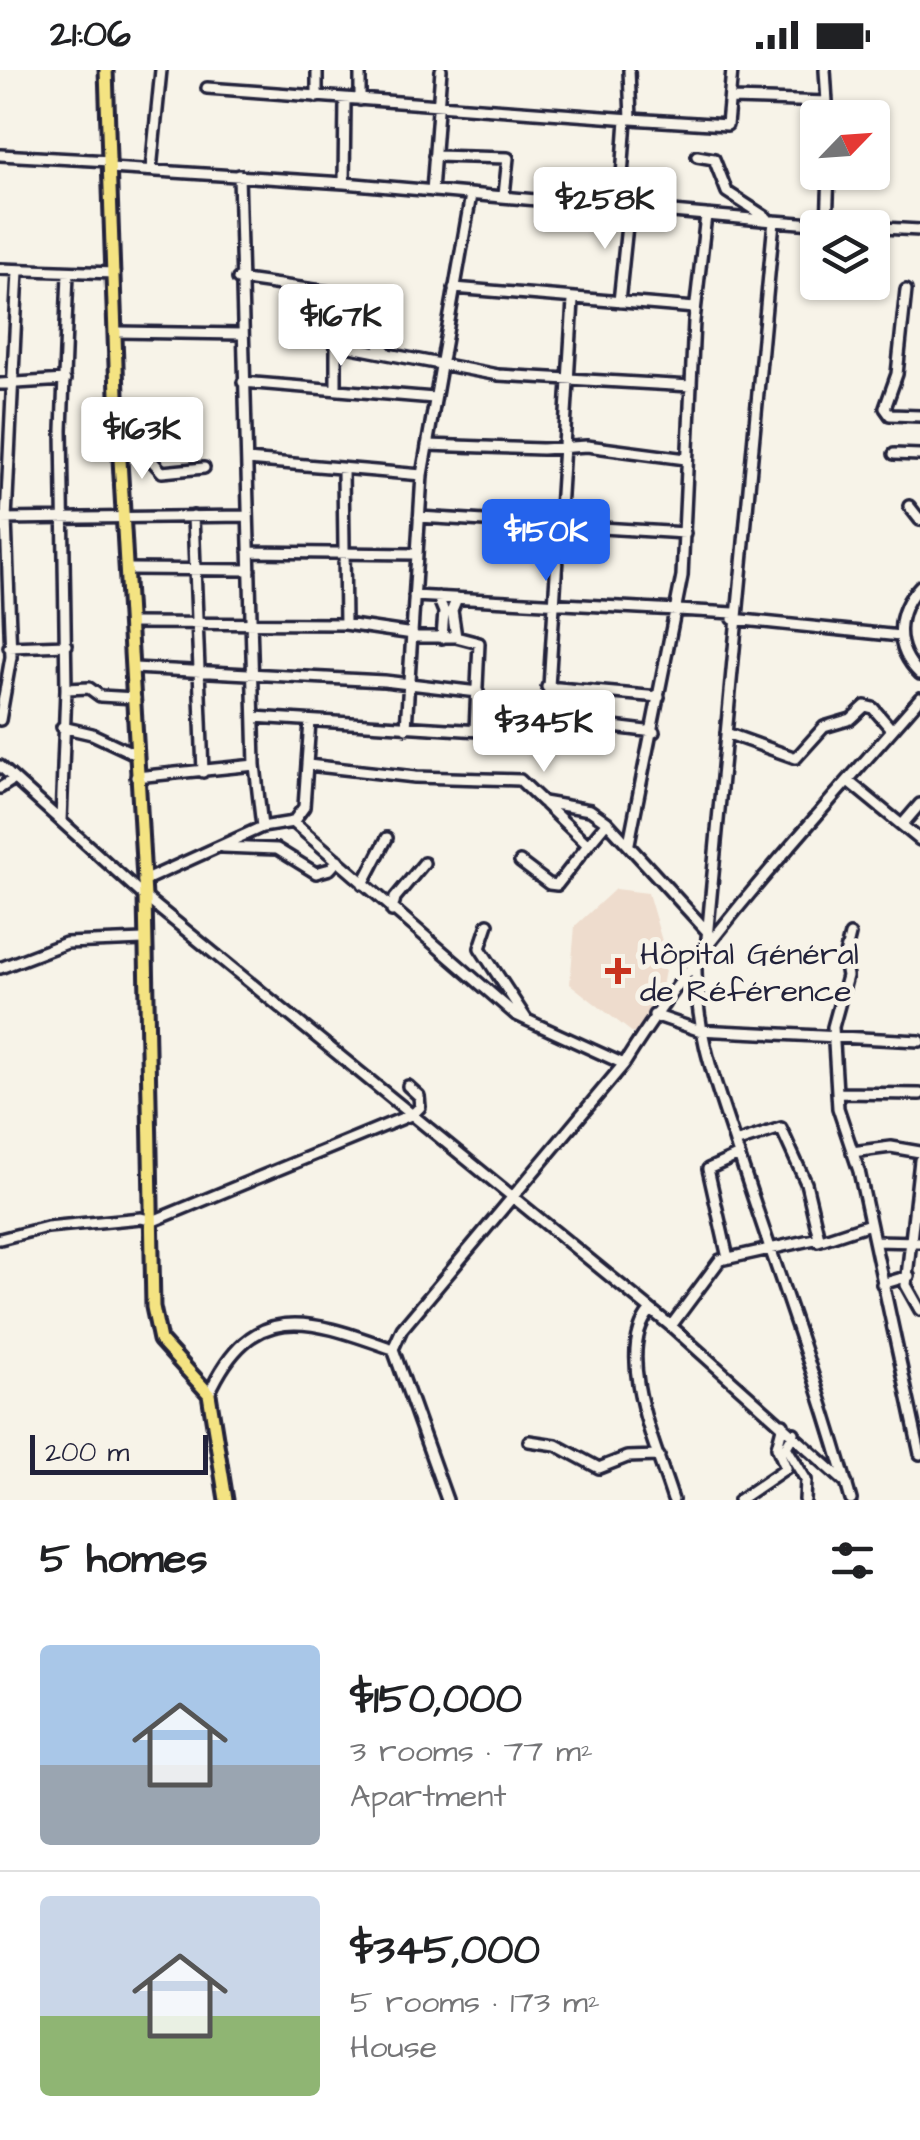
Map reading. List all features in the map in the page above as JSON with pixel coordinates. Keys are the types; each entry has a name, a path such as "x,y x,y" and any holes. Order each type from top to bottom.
{"main road":[{"path":"106,70 119,452 126,518 145,897 151,1284 156,1328 167,1350 209,1394 226,1500"}],"street":[{"path":"151,170 161,70"},
{"path":"317,70 317,98"},
{"path":"360,70 360,100"},
{"path":"432,191 441,70"},
{"path":"619,302 629,70"},
{"path":"207,88 724,126 730,120 732,70"},
{"path":"824,70 827,100"},
{"path":"732,99 800,101"},
{"path":"344,183 345,100"},
{"path":"0,155 800,223"},
{"path":"434,156 508,158 504,196"},
{"path":"697,156 714,158 726,192 774,221"},
{"path":"239,176 238,279 255,764 262,827"},
{"path":"406,728 422,475 470,195"},
{"path":"629,843 676,612 684,533 695,308 706,215"},
{"path":"706,951 734,616 774,221"},
{"path":"890,228 920,230"},
{"path":"0,270 114,273"},
{"path":"0,720 7,652 3,519 6,384 18,271"},
{"path":"61,821 67,645 64,521 68,273"},
{"path":"238,279 336,293 388,354"},
{"path":"454,288 574,301 695,308"},
{"path":"906,290 897,374 885,408 890,415 920,416"},
{"path":"336,293 336,388"},
{"path":"574,301 547,687 550,723 654,732"},
{"path":"116,332 241,334"},
{"path":"336,344 440,366 568,380 691,386"},
{"path":"6,384 65,380"},
{"path":"243,382 434,398"},
{"path":"118,424 139,442 162,472 204,468"},
{"path":"119,452 185,429"},
{"path":"427,445 586,446 686,460"},
{"path":"894,454 920,455"},
{"path":"247,460 422,475"},
{"path":"343,470 345,624"},
{"path":"908,506 920,520"},
{"path":"193,516 197,669 204,716 202,772"},
{"path":"3,519 248,516"},
{"path":"420,517 684,533"},
{"path":"250,552 415,554"},
{"path":"128,569 250,570"},
{"path":"920,586 901,616 900,636 905,655 920,674"},
{"path":"414,596 734,616 900,636"},
{"path":"438,597 444,612 442,638"},
{"path":"456,637 452,610 457,598"},
{"path":"131,623 345,624 413,636 456,637 480,647 476,731"},
{"path":"7,652 67,645"},
{"path":"134,668 252,672 478,692"},
{"path":"547,687 659,697"},
{"path":"66,688 89,688 100,696 134,698"},
{"path":"447,1500 393,1349 402,1329 624,1064 654,1015 706,951 920,698"},
{"path":"726,733 796,758 824,727 851,719 866,706 892,730"},
{"path":"254,717 496,732"},
{"path":"143,881 262,827 292,822 304,807 310,721"},
{"path":"62,727 92,734 135,754"},
{"path":"136,777 255,764"},
{"path":"308,765 415,777 520,780 588,845"},
{"path":"0,766 145,897 671,1326 847,1484"},
{"path":"0,788 14,779"},
{"path":"848,781 920,840"},
{"path":"543,802 590,810 607,822 706,930"},
{"path":"902,825 920,804"},
{"path":"292,822 528,1023 624,1064"},
{"path":"520,862 549,884 557,885 607,822"},
{"path":"363,884 387,838"},
{"path":"219,846 278,849 316,873 330,869 338,860"},
{"path":"392,911 395,898 424,864"},
{"path":"488,924 480,948 528,1023"},
{"path":"850,934 834,1037 837,1093 920,1454"},
{"path":"0,968 66,943 144,940"},
{"path":"696,966 698,1030 851,1500"},
{"path":"654,1015 698,1030 920,1041"},
{"path":"0,1238 47,1227 141,1218 153,1221 413,1114 420,1107 419,1096 408,1086"},
{"path":"837,1093 920,1094"},
{"path":"735,1143 781,1128 806,1183 818,1241"},
{"path":"852,1152 891,1147 920,1152"},
{"path":"728,1258 708,1169 739,1154"},
{"path":"920,1160 916,1241 906,1290 920,1310"},
{"path":"671,1326 715,1265 728,1258 818,1241 870,1224"},
{"path":"874,1241 916,1241"},
{"path":"882,1284 909,1276"},
{"path":"650,1310 639,1330 634,1366 673,1500"},
{"path":"209,1394 233,1352 272,1326 316,1323 393,1349"},
{"path":"740,1500 786,1468 778,1447 783,1424"},
{"path":"794,1433 786,1447 806,1480 805,1500"},
{"path":"528,1441 556,1445 599,1468 627,1457 659,1456"}],"shaded area":[{"name":"Hôpital Général de Référence","path":"615,889 648,893 667,958 660,999 634,1034 570,984 575,926"}],"place":[{"name":"Hôpital Général de Référence","path":"618,971"}]}
